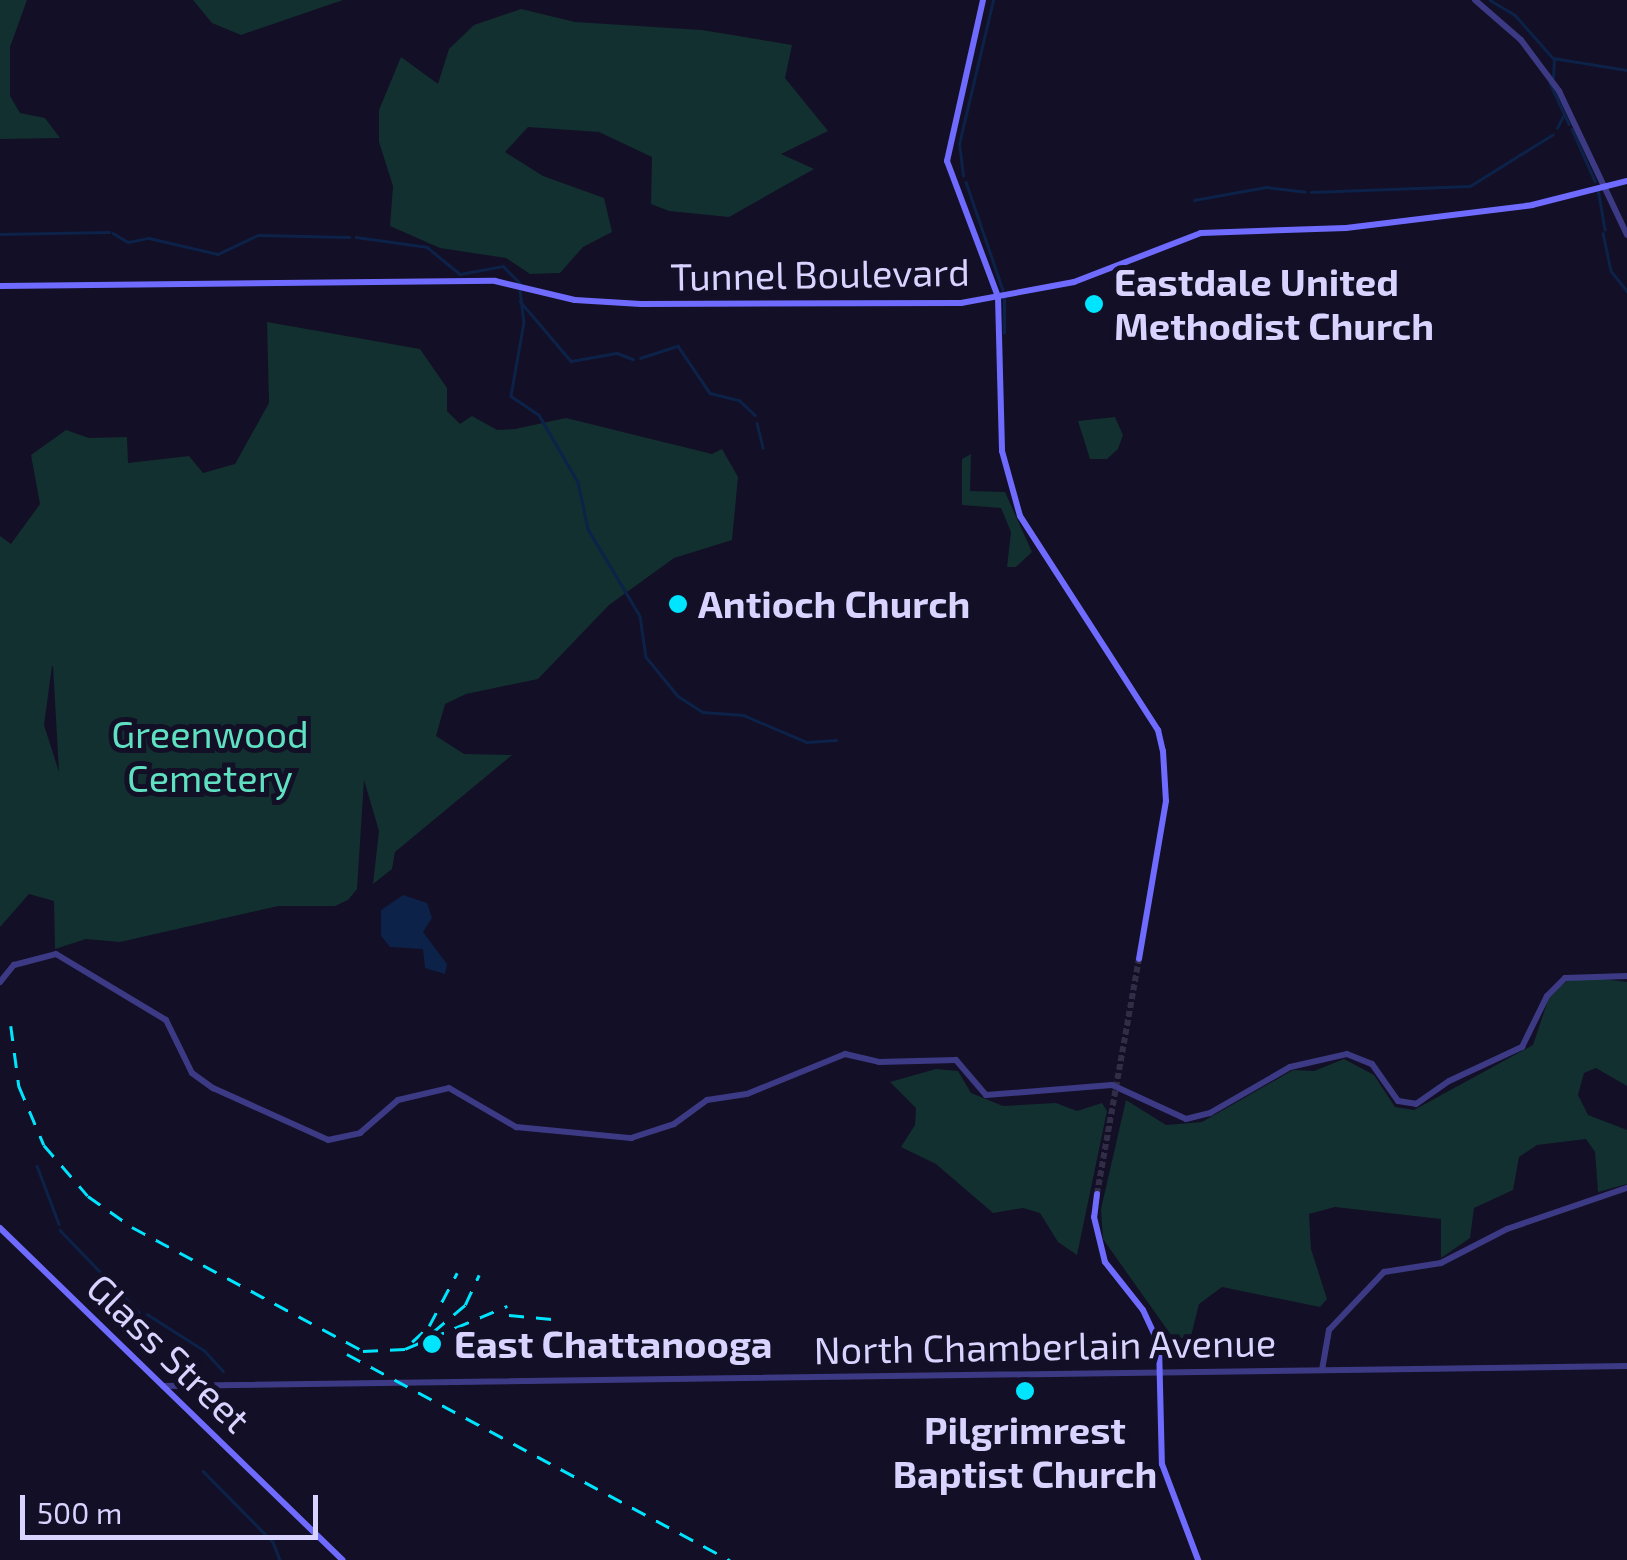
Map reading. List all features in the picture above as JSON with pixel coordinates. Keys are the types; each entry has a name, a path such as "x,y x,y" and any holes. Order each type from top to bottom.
{"main road":[{"path":"983,0 947,160 998,297 1002,451 1020,516 1150,718 1164,751 1166,801 1139,959"},
{"name":"Tunnel Boulevard","path":"0,286 495,281 574,300 770,308 998,297 1074,282 1201,233 1346,228 1532,205 1603,183 1627,180"},
{"path":"1097,1194 1101,1252 1155,1330 1162,1372 1167,1491 1198,1560"},
{"name":"Glass Street","path":"0,1228 342,1560"}],"street":[{"path":"1475,0 1521,40 1559,91 1627,234"},
{"path":"0,982 26,959 56,954 166,1020 192,1074 328,1140 360,1133 398,1100 448,1088 516,1127 631,1138 674,1124 708,1100 747,1094 846,1054 879,1062 956,1060 986,1095 1112,1085 1186,1118 1210,1113 1290,1067 1347,1054 1372,1064 1398,1101 1416,1104 1522,1047 1546,996 1565,978 1627,976"},
{"path":"1322,1370 1329,1330 1384,1272 1440,1263 1507,1228 1627,1188"},
{"name":"North Chamberlain Avenue","path":"164,1386 1627,1366"}],"green space":[{"path":"0,0 27,0 10,47 10,96 20,113 45,118 60,138 0,139"},
{"path":"193,0 343,0 241,35 212,23"},
{"path":"521,9 575,22 702,30 792,45 785,78 828,131 781,154 814,169 729,217 669,211 651,204 652,157 599,132 528,127 505,152 543,176 604,198 612,232 583,247 560,273 530,274 506,258 440,248 390,226 393,186 379,142 379,110 401,57 438,84 449,49 474,25"},
{"name":"Greenwood Cemetery","path":"267,322 420,349 447,388 447,411 460,424 472,416 497,430 515,429 566,418 712,454 722,449 738,477 732,540 674,558 609,605 538,679 466,694 445,704 436,736 464,754 512,755 395,852 392,869 373,884 379,831 364,780 357,889 348,900 335,906 278,906 120,942 86,939 55,949 54,901 29,894 0,927 0,536 11,544 40,504 31,455 66,430 89,438 127,437 128,463 189,456 203,473 235,464 269,403","holes":["53,666 59,772 44,725"]},
{"path":"1115,417 1123,435 1118,449 1107,459 1090,459 1078,421"},
{"path":"971,454 970,491 1005,492 1032,552 1016,567 1007,567 1011,532 1001,508 962,505 962,459"},
{"path":"1588,977 1627,982 1627,1086 1596,1068 1584,1073 1578,1095 1588,1115 1627,1130 1627,1184 1598,1192 1595,1152 1586,1139 1537,1145 1519,1157 1513,1190 1474,1208 1470,1238 1441,1258 1441,1219 1335,1207 1309,1214 1311,1249 1327,1299 1320,1307 1222,1287 1199,1304 1190,1340 1171,1335 1103,1239 1101,1209 1126,1100 1166,1125 1202,1122 1293,1070 1314,1071 1344,1059 1374,1075 1395,1107 1414,1110 1533,1045 1549,997 1567,981"},
{"path":"936,1069 958,1071 971,1093 1003,1106 1056,1103 1077,1111 1102,1103 1107,1111 1077,1255 1058,1242 1040,1213 1023,1208 993,1213 936,1164 901,1147 915,1125 916,1108 890,1082"}],"water":[{"path":"403,895 427,903 432,918 423,932 447,964 445,974 425,968 423,949 390,947 381,936 381,910"}],"waterway":[{"path":"963,176 959,144 993,0"},
{"path":"1490,0 1515,15 1553,58 1627,70"},
{"path":"1553,78 1554,59"},
{"path":"1550,83 1569,124"},
{"path":"1557,128 1563,116"},
{"path":"1572,129 1595,181"},
{"path":"1311,192 1470,186 1552,135"},
{"path":"966,182 1003,290"},
{"path":"1194,200 1266,187 1305,192"},
{"path":"1598,189 1605,229"},
{"path":"0,234 109,232"},
{"path":"113,233 128,242 149,238 218,254 258,235 349,237"},
{"path":"1603,233 1611,271 1627,291"},
{"path":"356,237 427,247 460,274 503,266 520,283"},
{"path":"520,290 524,322 511,396 539,415 578,482 588,529 640,616 646,657 678,696 703,712 743,715 807,742 836,740"},
{"path":"1004,299 1004,333"},
{"path":"520,301 571,361 617,353 633,359"},
{"path":"640,358 678,346 710,393 739,400 755,415"},
{"path":"757,423 763,447"},
{"path":"37,1166 59,1224"},
{"path":"60,1230 139,1312"},
{"path":"147,1314 205,1351 223,1371"},
{"path":"203,1471 273,1542 280,1560"}],"tunnel":[{"path":"1097,1194 1139,959"}],"railway":[{"path":"11,1026 19,1086 44,1145 88,1196 132,1227 363,1351 405,1349 507,1306"},
{"path":"412,1342 429,1326 457,1273"},
{"path":"433,1332 465,1305 479,1275"},
{"path":"509,1315 552,1319"},
{"path":"347,1354 730,1560"}],"place":[{"name":"Eastdale United Methodist Church","path":"1094,304"},
{"name":"Antioch Church","path":"678,604"},
{"name":"East Chattanooga","path":"432,1344"},
{"name":"Pilgrimrest Baptist Church","path":"1025,1391"}]}
